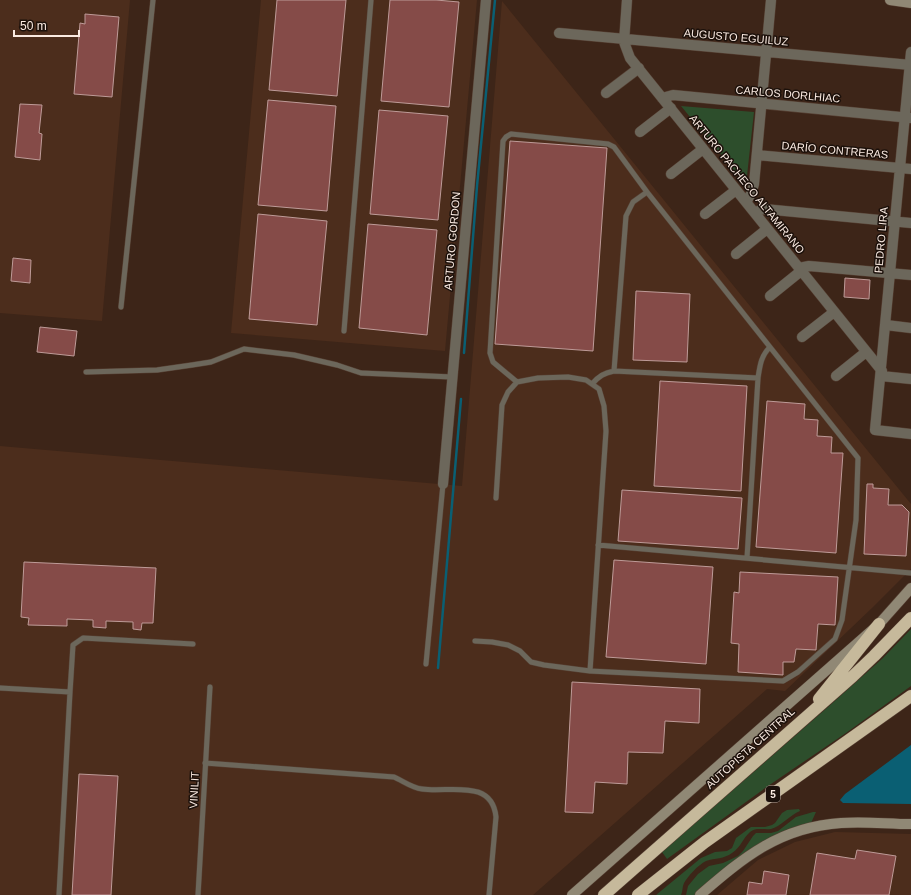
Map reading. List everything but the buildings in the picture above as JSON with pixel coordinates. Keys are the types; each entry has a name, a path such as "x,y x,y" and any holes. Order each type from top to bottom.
{"highway":[{"name":"AUTOPISTA CENTRAL","path":"604,895 812,712 874,656 911,618"},
{"path":"812,712 827,687 879,624"},
{"name":"5","path":"638,895 705,842 911,696"}],"street":[{"name":"ARTURO GORDON","path":"443,484 486,0"},
{"name":"ARTURO PACHECO ALTAMIRANO","path":"627,0 624,38 628,54 866,352 881,374"},
{"path":"746,202 753,190 771,0"},
{"path":"890,0 911,3"},
{"name":"AUGUSTO EGUILUZ","path":"559,33 910,65"},
{"name":"PEDRO LIRA","path":"911,52 908,118 900,168 875,430 911,434"},
{"path":"606,93 639,68"},
{"name":"CARLOS DORLHIAC","path":"662,98 673,96 908,118"},
{"path":"640,132 671,108"},
{"path":"671,174 703,149"},
{"name":"DARÍO CONTRERAS","path":"757,155 911,169"},
{"path":"705,214 736,190"},
{"path":"755,213 764,209 911,223"},
{"path":"736,254 767,229"},
{"path":"770,296 800,269 809,266 911,275"},
{"path":"802,337 834,312"},
{"path":"886,325 911,328"},
{"path":"836,376 866,352"},
{"path":"881,374 911,379"},
{"path":"572,895 879,624 911,588"},
{"path":"700,895 740,861 753,852 791,833 817,826 841,823 911,824"}],"lane":[{"path":"121,307 153,0"},
{"path":"344,331 371,0"},
{"path":"475,640 508,646 520,651 531,662 544,665 590,671 783,681 798,672 835,639 842,620 856,520 858,458 647,192 614,147 608,144 511,134 504,139 490,353 493,362 518,382"},
{"path":"614,371 626,216 633,202 647,192"},
{"path":"747,558 758,378 760,362 764,353 770,347"},
{"path":"86,372 157,370 212,362 244,350 294,355 337,365 361,373 452,376"},
{"path":"592,384 604,373 614,371 758,378"},
{"path":"496,498 502,405 508,392 518,382 538,378 568,377 586,380 599,389 604,406 606,431 590,671"},
{"path":"426,664 443,484"},
{"path":"598,545 911,573"},
{"path":"59,895 73,645 83,638 193,644"},
{"name":"VINILIT","path":"198,895 210,687"},
{"path":"0,688 70,692"},
{"path":"205,763 394,776 410,785 422,789 471,790 485,795 491,800 495,808 496,817 489,895"}],"shaded area":[{"path":"0,0 130,0 102,321 0,313"},
{"path":"261,0 477,0 445,351 231,333"},
{"path":"502,1 911,504 911,569 785,691 767,689 533,895 0,895 0,446 462,486"},
{"path":"835,832 911,834 911,895 717,895 758,860 795,842"}],"green space":[{"path":"681,106 754,112 746,185"},
{"path":"911,629 911,686 667,859 662,852 883,658"},
{"path":"799,809 800,811 774,828 752,830 738,848 729,855 703,863 683,884 681,895 656,895 701,858 715,852 727,851 732,848 736,838 751,827 765,827 772,825 782,813 787,810"},
{"path":"816,812 811,823 788,829 775,835 696,895 686,895 688,886 698,874 709,866 723,863 738,856 756,833 771,833 778,831 796,817"}],"water":[{"path":"911,745 911,804 843,803 840,800 845,794"}],"waterway":[{"path":"464,353 477,186 495,0"},
{"path":"438,668 461,399"}]}
